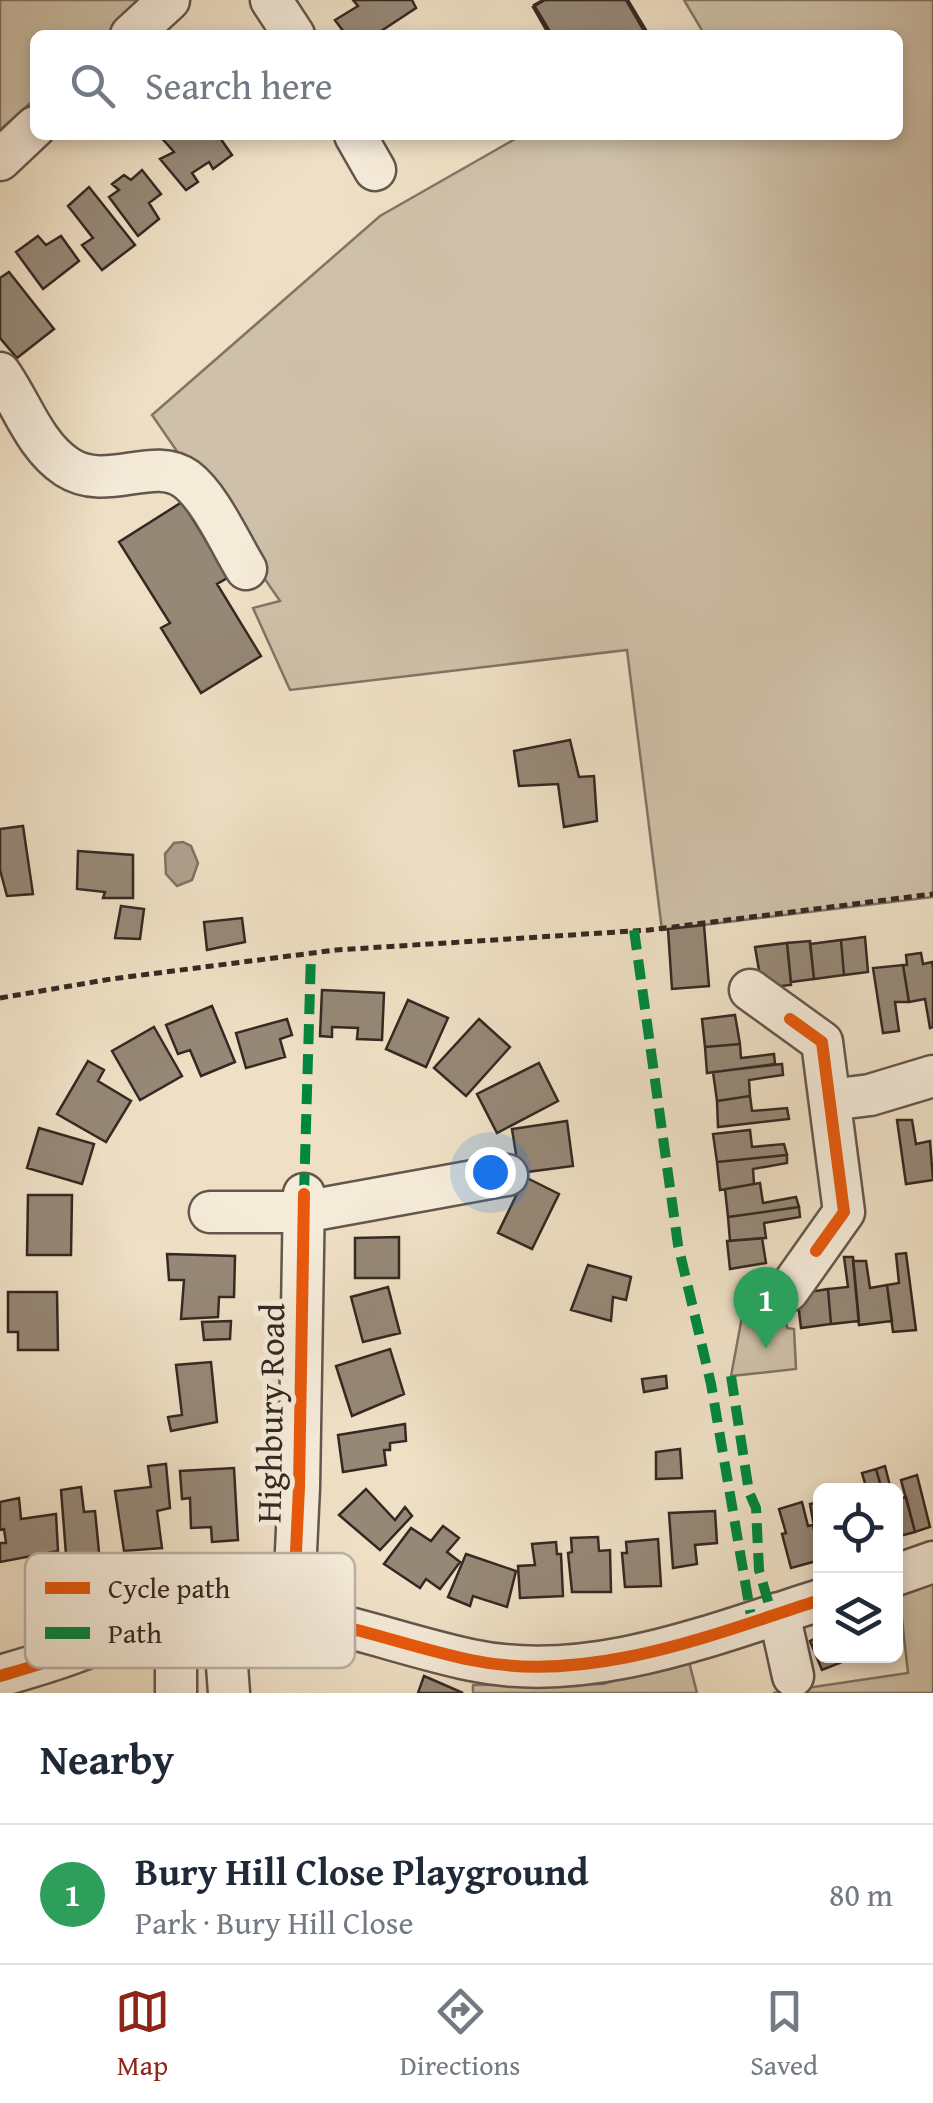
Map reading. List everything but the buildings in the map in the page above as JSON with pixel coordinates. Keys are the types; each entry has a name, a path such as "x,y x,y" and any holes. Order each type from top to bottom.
{"street":[{"path":"136,30 168,0"},
{"path":"271,0 291,30"},
{"path":"0,160 30,132"},
{"path":"358,140 376,170"},
{"path":"0,373 42,443 68,468 90,478 157,471 186,479 200,494 246,569"},
{"path":"750,990 822,1042 830,1100 844,1212 788,1291"},
{"path":"830,1100 870,1095 933,1076"},
{"path":"210,1212 385,1197 507,1175"},
{"name":"Highbury Road","path":"296,1553 303,1203"},
{"path":"899,1573 933,1562"},
{"path":"355,1631 472,1660 529,1666 598,1662 713,1635 813,1602"},
{"path":"779,1613 792,1676"},
{"path":"0,1676 26,1668"},
{"path":"227,1668 229,1693"}],"path":[{"path":"0,998 111,979 336,950 649,930 933,894"}],"shaded area":[{"path":"0,0 147,0 114,30 30,30 30,103 0,130"},
{"path":"684,0 933,0 933,897 662,930 627,650 290,690 253,608 280,601 152,415 380,216 513,140 903,140 903,30 702,30"},
{"path":"174,843 191,846 198,863 192,880 177,886 166,874 165,854"},
{"path":"781,1290 787,1328 794,1329 796,1369 731,1376 746,1295"},
{"path":"933,1581 933,1693 773,1693 908,1673 903,1591"},
{"path":"688,1658 697,1693 473,1693 473,1685 603,1684"}],"marked path":[{"path":"634,930 678,1245 711,1384 752,1622"},
{"path":"304,1194 311,954"},
{"path":"731,1376 749,1492 756,1508 759,1570 772,1615"}],"cycle path":[{"path":"790,1019 822,1042 844,1212 816,1251"},
{"path":"296,1553 304,1194"},
{"path":"355,1629 471,1660 515,1666 560,1666 604,1661 693,1641 813,1602"},
{"path":"0,1676 26,1668"}],"place":[{"name":"Bury Hill Close Playground","path":"766,1349"}]}
